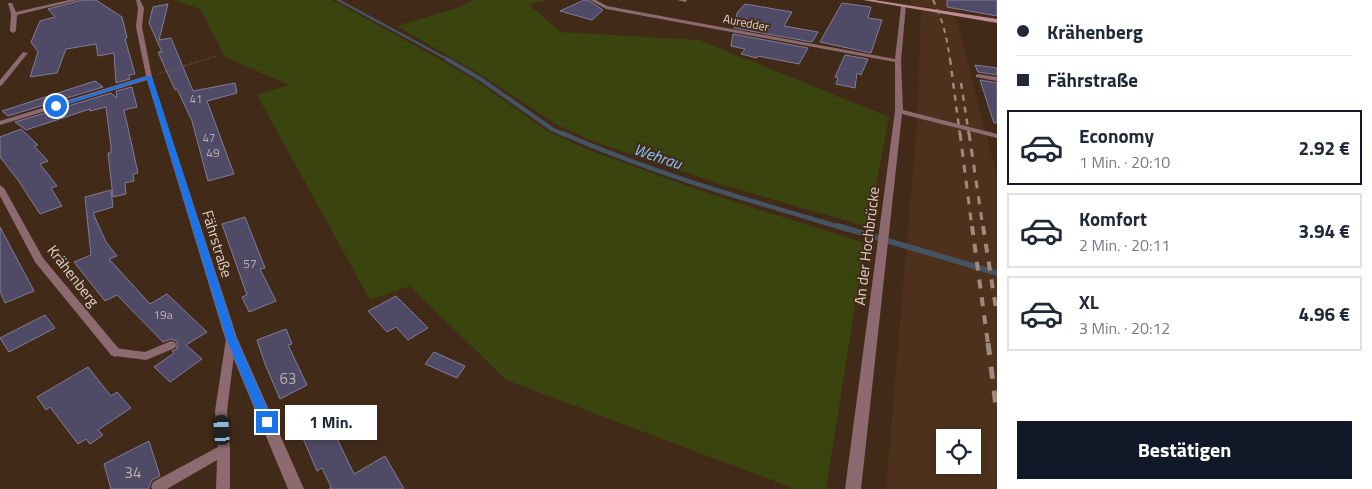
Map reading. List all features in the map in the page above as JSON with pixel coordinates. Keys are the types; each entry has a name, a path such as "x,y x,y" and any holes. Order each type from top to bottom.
{"main road":[{"path":"865,0 997,21"}],"street":[{"path":"14,14 76,0"},
{"name":"Fährstraße","path":"138,0 141,8 138,27 149,77 231,338 296,489"},
{"name":"Auredder","path":"592,0 606,7 898,62"},
{"path":"10,4 14,14 13,31"},
{"name":"An der Hochbrücke","path":"853,489 884,247 899,111 898,62 904,6"},
{"path":"0,84 25,54"},
{"path":"978,76 997,79"},
{"path":"0,123 149,77"},
{"path":"899,111 997,136"},
{"name":"Krähenberg","path":"0,188 39,260 115,352"}],"lane":[{"path":"223,489 224,450 221,411 231,338"},
{"path":"115,352 146,356 171,345"},
{"path":"158,486 224,450"}],"path":[{"path":"149,77 217,56"}],"shaded area":[{"path":"910,0 949,0 958,12 913,5"},
{"path":"921,11 956,17 997,177 997,489 886,489 917,123"}],"green space":[{"path":"173,0 332,0 478,82 547,131 589,150 710,194 865,243 826,489 795,489 506,380 410,286 370,300 257,95 289,85 225,57 200,9"},
{"path":"473,0 550,0 528,4 561,32 699,40 889,117 868,227 720,184 595,142 559,126 486,78 397,26 460,7"}],"building":[{"path":"82,0 96,0 122,17 127,38 125,39 135,74 129,75 130,79 116,83 114,53 98,56 96,44 66,49 57,73 30,77 38,52 31,42 40,21 55,17 48,9"},
{"path":"588,0 603,10 592,20 560,11"},
{"path":"947,0 997,0 997,16 947,7"},
{"path":"842,3 871,7 868,18 882,20 871,53 820,42"},
{"path":"168,4 159,40 171,38 193,91 235,83 237,93 207,101 234,174 208,181 192,121 177,89 175,90 158,52 162,52 149,23 153,7"},
{"path":"745,4 792,12 784,26 818,32 812,42 734,28 737,13"},
{"path":"733,34 808,48 799,64 758,56 757,58 741,54 745,49 731,46"},
{"path":"845,55 868,59 861,75 857,73 855,88 836,84 838,78 835,77"},
{"path":"975,65 997,68 997,75 978,72"},
{"path":"980,80 997,83 997,123 994,123"},
{"path":"95,81 103,87 8,116 2,111"},
{"path":"132,87 137,107 124,110 138,173 133,174 134,181 125,183 126,194 113,197 108,153 111,153 111,146 106,107 90,111 90,109 26,130 15,122 111,93 117,98 116,91"},
{"path":"21,129 38,145 34,146 48,161 40,164 57,186 51,188 62,206 40,214 18,180 0,157 0,137"},
{"path":"111,190 113,207 93,213 106,242 117,256 109,259 150,304 167,294 207,332 186,345 202,359 170,382 154,367 174,353 172,351 177,349 177,341 171,339 163,342 117,295 105,301 74,262 91,255 85,197"},
{"path":"245,217 265,268 260,269 276,301 249,312 242,297 247,295 222,224"},
{"path":"0,227 34,291 5,303 0,291"},
{"path":"396,296 428,328 408,340 396,327 387,332 368,311"},
{"path":"45,315 55,328 9,352 0,338"},
{"path":"286,329 292,344 288,345 307,385 280,399 257,340"},
{"path":"434,352 465,366 457,378 425,364"},
{"path":"88,367 111,396 117,392 131,408 98,430 103,435 90,444 86,439 78,444 50,407 46,410 37,397"},
{"path":"329,422 354,474 385,456 404,489 329,489 331,487 322,468 317,471 302,436"},
{"path":"149,441 160,476 152,480 148,489 111,489 104,464"}],"waterway":[{"name":"Wehrau","path":"338,0 449,60"},
{"name":"Wehrau","path":"447,59 482,80 552,129 565,135"},
{"name":"Wehrau","path":"562,133 665,173 843,228"},
{"name":"Wehrau","path":"838,226 997,273"}],"railway":[{"path":"933,0 944,29 950,60"},
{"path":"950,59 960,135"},
{"path":"961,83 969,135"},
{"path":"960,133 972,228"},
{"path":"969,133 983,228"},
{"path":"972,226 988,344"},
{"path":"983,226 997,315"},
{"path":"988,343 997,414"}],"route":[{"path":"56,106 149,77 231,338 267,422"}]}
